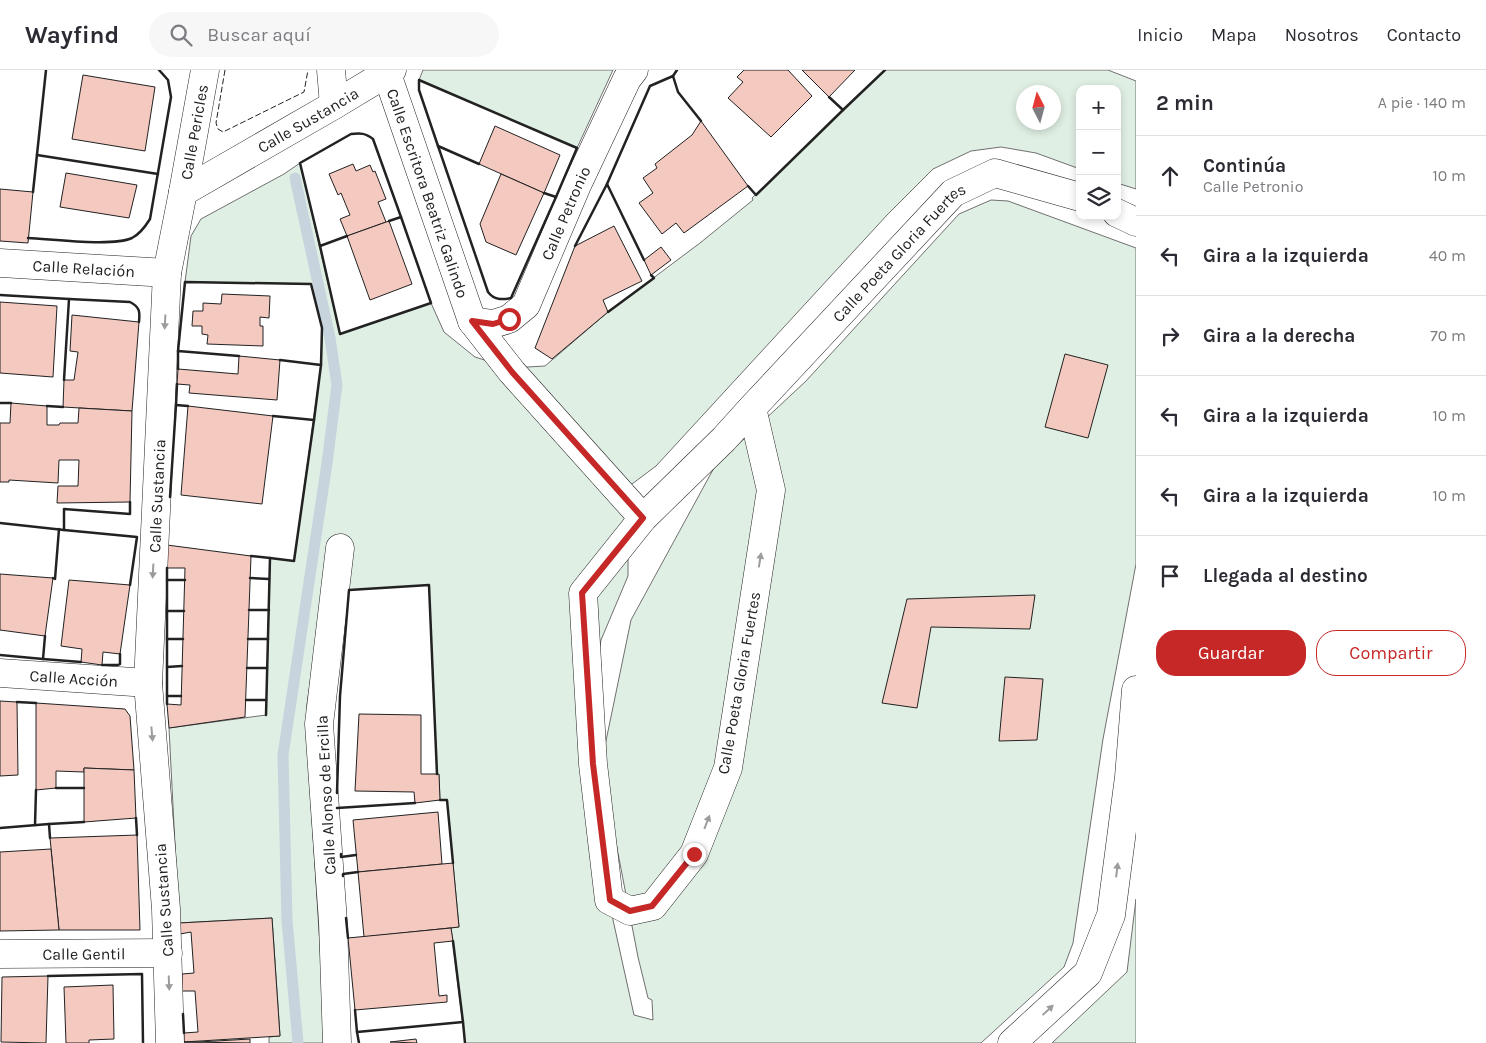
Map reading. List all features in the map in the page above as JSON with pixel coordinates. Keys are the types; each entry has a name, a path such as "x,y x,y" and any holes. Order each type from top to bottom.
{"street":[{"name":"Calle Pericles","path":"183,192 205,70"},
{"path":"331,70 334,105"},
{"name":"Calle Petronio","path":"472,321 493,324 509,319 526,305 577,185 627,79 634,70"},
{"name":"Calle Sustancia","path":"170,1043 168,952 148,683 167,273 183,192 389,72"},
{"name":"Calle Escritora Beatriz Galindo","path":"389,72 472,321 512,372 643,518"},
{"name":"Calle Poeta Gloria Fuertes","path":"752,408 771,490 728,768 694,854 652,906 630,911 610,900 593,764 582,593 643,518 724,439 752,408 953,193 995,173 1076,196"},
{"path":"1121,215 1136,222"},
{"name":"Calle Relación","path":"0,264 167,273"},
{"name":"Calle Alonso de Ercilla","path":"337,1043 333,922 319,724 340,548"},
{"name":"Calle Acción","path":"0,673 148,683"},
{"path":"1012,1043 1088,973 1111,915 1129,777 1136,690"},
{"name":"Calle Gentil","path":"0,954 168,952"}],"green space":[{"path":"423,70 613,70 577,148 419,80"},
{"path":"885,70 1108,70 1136,81 1136,189 1121,184 1121,85 1076,85 1076,168 1036,153 1001,147 971,151 933,169 888,214 656,466 628,487 628,576 601,640 584,733 589,811 634,1015 653,1020 652,1000 648,998 638,957 601,765 631,620 715,466 806,381 959,214 991,200 1008,201 1136,248 1136,564 1103,739 1073,943 1064,967 981,1043 465,1043 451,928 459,927 447,800 440,800 439,775 437,774 429,585 349,590 351,540 332,539 307,704 309,771 326,1043 269,1043 269,1037 280,1036 272,918 179,923 169,728 266,715 270,558 294,561 321,365 322,328 311,284 185,282 191,236 201,219 284,174 300,163 340,334 431,303 444,332 475,357 510,368 545,366 608,312 700,243 753,200 752,198"},
{"path":"1136,899 1136,1043 1052,1043 1127,972"}],"building":[{"path":"744,70 788,70 812,96 771,137 728,98 743,82 737,77"},
{"path":"802,70 855,70 829,97"},
{"path":"83,75 155,87 145,151 72,139"},
{"path":"701,121 748,186 684,233 676,223 662,234 639,203 653,193 643,178 657,168 655,164 692,135"},
{"path":"495,126 560,155 544,193 479,164"},
{"path":"353,164 356,171 370,165 373,172 375,171 386,199 378,202 386,222 347,236 340,219 350,215 341,193 338,195 329,174"},
{"path":"66,173 137,185 129,218 60,207"},
{"path":"501,174 544,193 516,255 486,242 480,224"},
{"path":"0,189 33,192 28,243 0,241"},
{"path":"389,221 412,284 370,300 347,236"},
{"path":"614,226 642,281 603,300 608,312 552,359 535,348 575,246"},
{"path":"661,247 671,260 651,275 644,260"},
{"path":"222,294 270,296 269,318 260,317 260,326 263,326 263,346 207,344 208,335 202,334 202,326 192,326 193,311 203,311 203,303 221,304"},
{"path":"0,302 57,306 53,377 0,373"},
{"path":"72,315 139,322 132,411 63,407 64,380 74,380 78,352 70,351"},
{"path":"1065,354 1108,365 1088,438 1045,427"},
{"path":"239,356 280,360 277,400 189,393 190,385 177,384 178,369 238,374"},
{"path":"11,403 47,406 47,425 78,423 79,408 132,411 130,502 57,503 58,486 78,486 79,460 59,460 58,483 9,480 9,482 0,482 0,423 10,423"},
{"path":"188,406 273,416 262,504 181,495"},
{"path":"167,545 251,556 245,717 169,728 167,704 181,705 185,568 167,568"},
{"path":"0,574 53,578 45,636 0,630"},
{"path":"69,580 130,585 120,654 103,652 102,665 81,662 82,649 61,646"},
{"path":"1035,595 1030,629 931,627 917,708 882,703 907,599"},
{"path":"1005,677 1043,679 1037,740 999,741"},
{"path":"0,701 17,702 18,775 0,776"},
{"path":"36,703 125,709 130,716 134,770 84,768 84,772 56,771 56,788 36,790"},
{"path":"359,714 421,715 421,774 439,774 440,800 415,803 414,792 355,791"},
{"path":"84,768 134,770 136,818 84,822"},
{"path":"438,812 442,864 358,872 353,820"},
{"path":"137,835 140,930 59,930 50,838"},
{"path":"51,849 59,930 0,931 0,852"},
{"path":"453,863 459,927 364,937 358,872"},
{"path":"272,918 280,1036 184,1042 184,1033 198,1032 195,991 182,991 182,974 194,973 191,932 180,934 179,923"},
{"path":"451,928 453,941 434,943 439,996 447,995 447,1002 355,1010 348,938"},
{"path":"48,976 46,1043 1,1042 2,977"},
{"path":"113,985 114,1039 89,1040 89,1043 66,1043 64,987"},
{"path":"250,1039 250,1043 184,1042 199,1042"},
{"path":"416,1039 417,1043 390,1042"}],"waterway":[{"path":"295,178 330,338 337,385 283,755 287,920 298,1043"}],"fence":[{"path":"225,70 216,123 218,129 223,132 304,92 308,70"}],"wall":[{"path":"33,192 46,70"},
{"path":"28,238 82,242 123,241 132,238 144,227 150,219 171,97 168,80 159,70"},
{"path":"673,76 677,70"},
{"path":"843,110 885,70"},
{"path":"607,184 650,86 673,76 678,92 701,121"},
{"path":"479,164 438,146 419,90 419,80 577,148 556,197 544,193"},
{"path":"748,186 756,195 843,110 829,97"},
{"path":"347,236 320,246 300,163 351,134 363,134 373,139 401,217 389,221"},
{"path":"438,146 488,292 496,298 511,298 556,197"},
{"path":"37,155 158,174"},
{"path":"575,246 607,184 644,260"},
{"path":"320,246 340,334 431,303 401,217"},
{"path":"608,312 654,278 651,275"},
{"path":"178,351 185,282 311,284 322,328 321,365"},
{"path":"0,295 69,299 64,380"},
{"path":"69,299 130,302 139,310 139,322"},
{"path":"178,369 178,351 239,356"},
{"path":"280,360 321,365 314,420"},
{"path":"176,405 177,384"},
{"path":"0,403 11,403"},
{"path":"170,497 176,405 188,406"},
{"path":"47,406 63,407"},
{"path":"270,558 294,561 314,420 273,416"},
{"path":"0,523 64,530 64,509 130,514 130,502"},
{"path":"53,578 55,579 59,529"},
{"path":"64,530 137,537 130,585"},
{"path":"251,556 270,558 266,715"},
{"path":"167,568 167,704"},
{"path":"250,578 269,579"},
{"path":"167,580 185,580"},
{"path":"337,793 340,696 349,590 429,585 437,774"},
{"path":"249,610 269,610"},
{"path":"167,611 184,611"},
{"path":"0,655 43,659 45,636"},
{"path":"167,639 183,639"},
{"path":"248,639 268,639"},
{"path":"102,665 120,664 120,654"},
{"path":"43,659 81,662"},
{"path":"167,667 182,666"},
{"path":"247,668 267,668"},
{"path":"167,696 181,696"},
{"path":"246,700 266,700"},
{"path":"17,702 36,703"},
{"path":"56,788 84,788"},
{"path":"35,825 36,790"},
{"path":"440,800 447,800 453,863"},
{"path":"337,808 415,803"},
{"path":"136,818 137,835"},
{"path":"49,824 84,822"},
{"path":"0,828 49,824 50,838"},
{"path":"341,854 341,857 356,855"},
{"path":"343,876 343,874 358,872"},
{"path":"346,918 348,938"},
{"path":"355,1010 357,1032 463,1022 453,941"},
{"path":"48,976 142,974 143,1043"},
{"path":"183,1014 184,1033"},
{"path":"463,1022 465,1043"},
{"path":"357,1032 359,1043"}],"route":[{"path":"509,319 493,324 472,321 512,372 643,518 582,593 593,764 610,900 630,911 652,906 694,854"}]}
